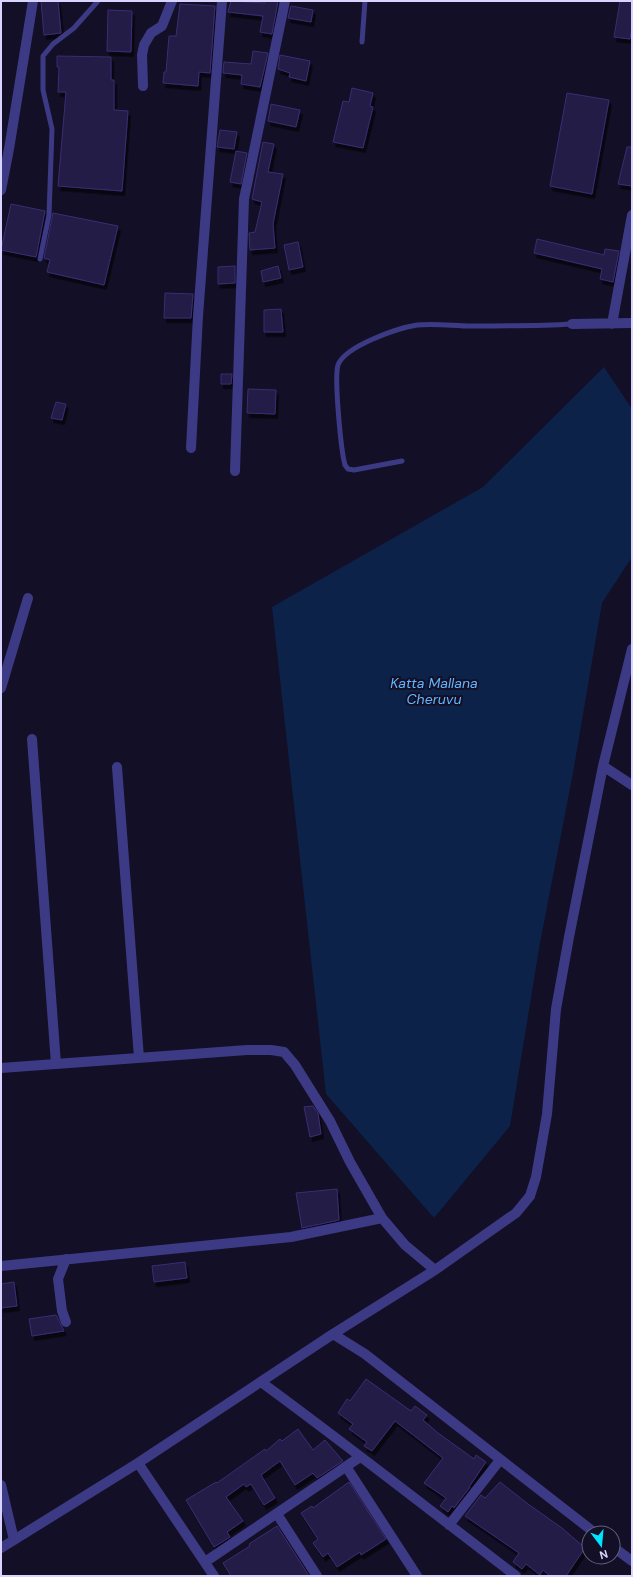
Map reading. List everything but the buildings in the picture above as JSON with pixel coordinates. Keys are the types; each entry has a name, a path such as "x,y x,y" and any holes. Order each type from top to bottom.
{"street":[{"path":"1,190 10,149 33,1"},
{"path":"143,86 142,55 144,45 151,33 162,26 172,1"},
{"path":"191,448 198,316 222,1"},
{"path":"235,471 244,199 285,1"},
{"path":"612,324 632,215"},
{"path":"572,324 632,323"},
{"path":"1,688 28,598"},
{"path":"1,1548 138,1463 333,1334 435,1270 516,1213 530,1196 536,1178 547,1114 556,1009 603,766 632,649"},
{"path":"32,739 56,1064"},
{"path":"603,766 632,785"},
{"path":"117,767 139,1058"},
{"path":"1,1068 247,1050 271,1050 284,1052 296,1065 330,1121 350,1162 382,1218 405,1245 435,1270"},
{"path":"1,1266 291,1237 382,1218"},
{"path":"66,1259 58,1279 62,1311 66,1322"},
{"path":"333,1334 365,1354 585,1525"},
{"path":"261,1382 318,1422 360,1457 516,1576"},
{"path":"205,1562 347,1468 360,1457"},
{"path":"449,1524 500,1460"},
{"path":"138,1463 214,1576"},
{"path":"347,1468 417,1576"},
{"path":"1,1485 14,1540"},
{"path":"277,1514 317,1576"},
{"path":"621,1553 632,1561"}],"lane":[{"path":"40,259 49,215 52,129 43,90 43,56 54,44 74,28 98,1"},
{"path":"362,42 365,1"},
{"path":"402,461 354,470 348,469 345,465 336,382 338,366 344,355 357,347 394,331 416,326 436,324 525,326 572,324"}],"water":[{"name":"Katta Mallana Cheruvu","path":"604,367 632,409 632,557 602,603 573,773 540,943 510,1126 434,1218 326,1094 272,607 483,487"}]}
